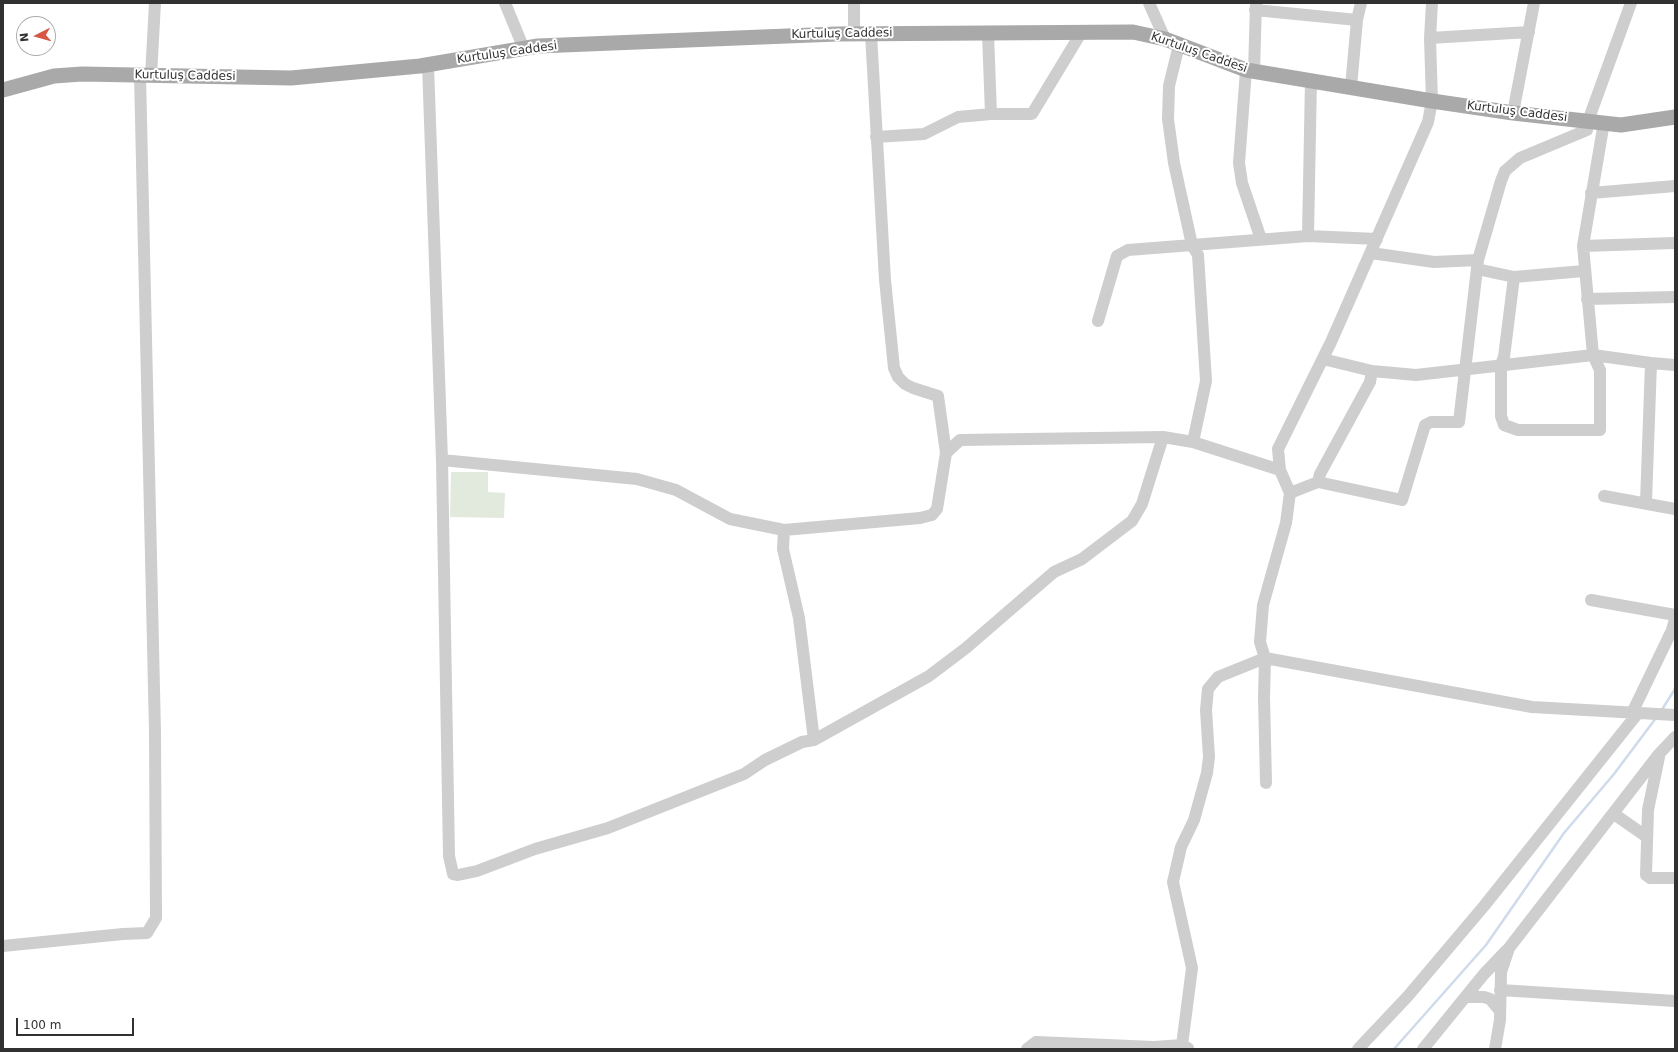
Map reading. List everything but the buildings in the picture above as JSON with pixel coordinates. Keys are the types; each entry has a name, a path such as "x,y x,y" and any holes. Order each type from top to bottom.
{"main road":[{"name":"Kurtuluş Caddesi","path":"3,90 54,76 82,74 291,78 428,65 524,48 546,46 854,34 1133,32 1165,39 1250,71 1432,101 1513,113 1621,124 1675,117"}],"street":[{"path":"3,946 147,933 156,918 155,732 146,75 155,3"},
{"path":"505,3 524,48"},
{"path":"854,3 854,34"},
{"path":"1149,3 1165,39"},
{"path":"1350,87 1361,3"},
{"path":"1266,783 1264,697 1265,658 1260,642 1263,605 1286,523 1290,493 1280,470 1278,449 1323,360 1428,122 1432,101 1430,38 1432,3"},
{"path":"1513,113 1534,3"},
{"path":"1290,493 1318,482 1402,500 1425,425 1431,422 1459,422 1477,264 1505,171 1520,158 1587,130 1588,121 1631,3"},
{"path":"1261,239 1242,183 1239,163 1256,7 1358,20"},
{"path":"876,137 924,134 958,117 991,114 1032,114 1081,32"},
{"path":"1430,38 1529,32"},
{"path":"988,33 991,114"},
{"path":"442,460 637,479 676,490 730,519 784,530 920,518 932,515 937,510 946,453 938,396 905,384 898,377 894,368 876,137 871,34"},
{"path":"1179,45 1168,86 1168,119 1174,163 1192,245 1198,255 1206,381 1193,442"},
{"path":"428,65 442,460 449,856 453,874 458,875 477,871 535,849 608,828 744,774 765,760 802,742 814,740 929,676 966,648 1054,572 1082,559 1132,521 1142,504 1163,437"},
{"path":"1308,236 1311,80"},
{"path":"1514,277 1504,357 1501,364 1501,416 1504,424 1518,430 1600,430 1600,370 1593,355 1584,271 1583,246 1604,122"},
{"path":"1591,193 1675,186"},
{"path":"1098,321 1117,256 1128,250 1308,236 1377,239"},
{"path":"1583,246 1675,243"},
{"path":"1371,253 1434,262 1477,264 1514,277 1584,271"},
{"path":"1587,299 1675,297"},
{"path":"1323,360 1372,371 1416,375 1501,364 1593,355 1675,365"},
{"path":"1646,502 1651,363"},
{"path":"1318,482 1320,474 1370,382 1372,371"},
{"path":"946,453 960,440 1163,437 1193,442 1280,470"},
{"path":"1604,496 1646,502 1675,509"},
{"path":"784,530 784,549 798,618 814,740"},
{"path":"1591,600 1675,615"},
{"path":"1358,1049 1408,996 1484,906 1638,713 1672,630 1675,619"},
{"path":"1027,1049 1036,1042 1154,1048 1185,1047 1192,968 1173,882 1181,847 1194,820 1207,773 1209,757 1206,710 1208,689 1218,677 1265,658 1532,707 1675,715"},
{"path":"1423,1049 1484,974 1509,948 1659,754 1675,737"},
{"path":"1659,754 1648,810 1646,875 1650,878 1675,878"},
{"path":"1614,814 1647,837"},
{"path":"1495,1049 1500,1011 1501,972 1509,948"},
{"path":"1500,990 1675,1001"},
{"path":"1466,997 1484,997 1490,999 1500,1011"}],"shaded area":[{"path":"451,472 488,472 488,492 505,493 504,518 450,517"}],"waterway":[{"path":"1661,711 1675,689"},
{"path":"1394,1049 1486,945 1564,833 1614,774 1656,718"}]}
